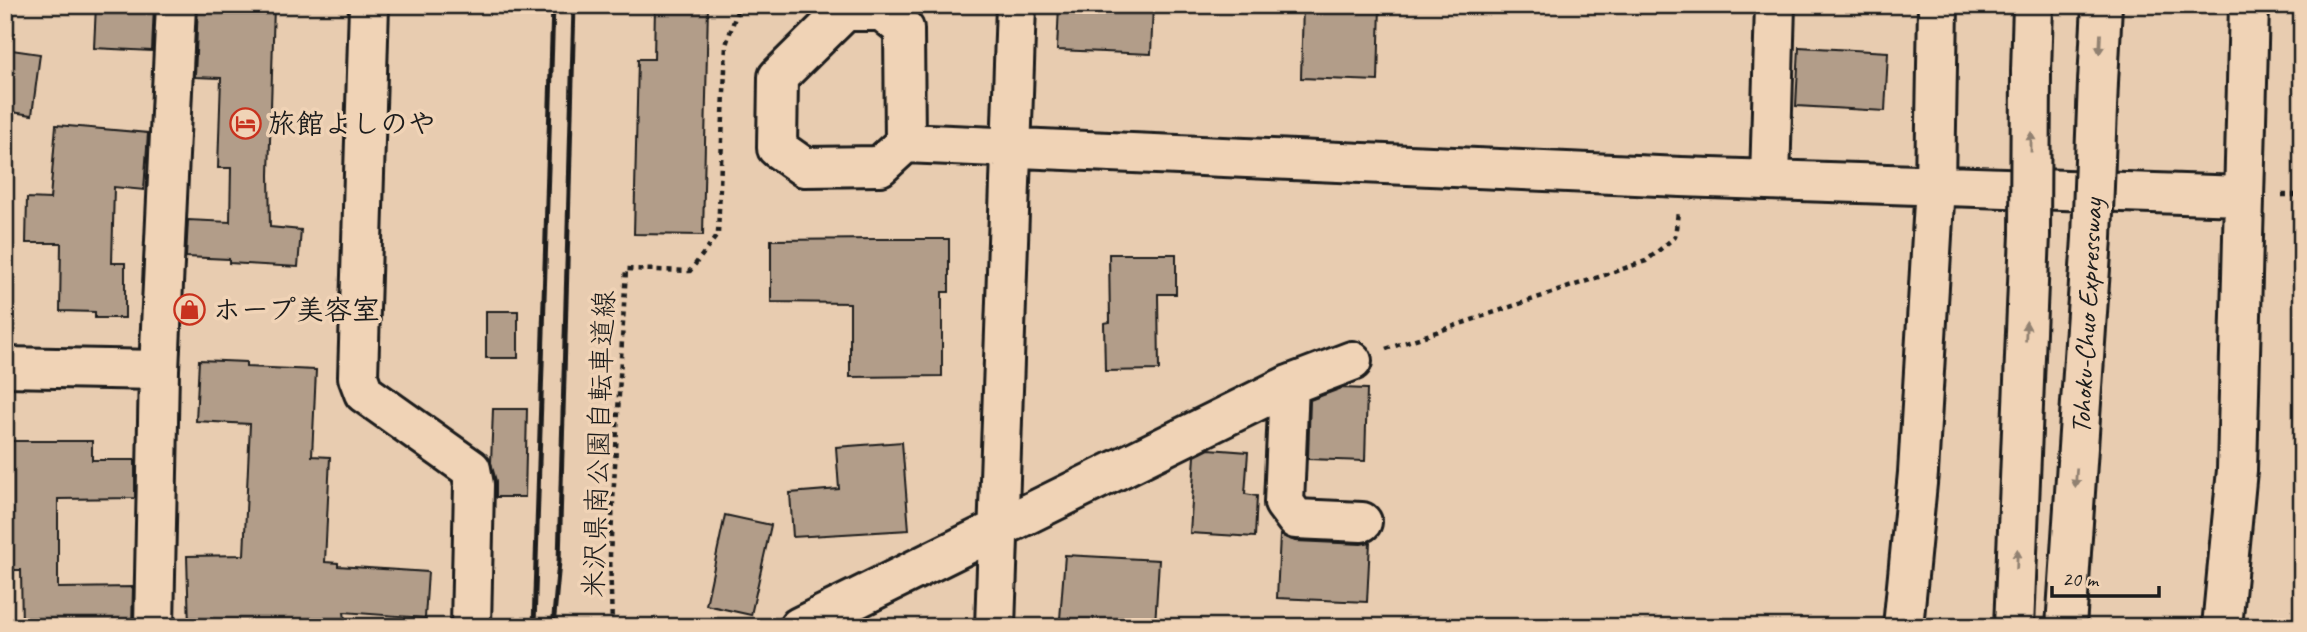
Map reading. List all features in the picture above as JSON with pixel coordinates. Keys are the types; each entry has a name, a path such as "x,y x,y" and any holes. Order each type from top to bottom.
{"main road":[{"path":"154,627 159,370 176,5"},
{"path":"369,5 358,377 364,393 471,469 474,485 471,627"},
{"path":"995,627 1016,5"},
{"path":"1770,180 1775,5"},
{"path":"1903,627 1918,473 1935,185 1938,5"},
{"name":"Tohoku-Chuo Expressway","path":"2014,627 2030,234 2033,5"},
{"name":"Tohoku-Chuo Expressway","path":"2066,627 2092,238 2102,5"},
{"path":"2222,627 2237,470 2249,5"},
{"path":"905,143 904,29 882,10 845,10 778,76 777,148 804,167 880,166 905,143 1681,177 2242,196"},
{"path":"799,627 1289,385 1352,361"},
{"path":"5,367 159,370"},
{"path":"1289,385 1284,503 1296,519 1362,522"}],"path":[{"name":"米沢県南公園自転車道線","path":"612,627 610,555 626,269 690,271 718,234 726,45 739,5"},
{"path":"1352,361 1646,261 1675,237 1681,177"}],"building":[{"path":"96,5 154,5 152,51 94,48"},
{"name":"旅館よしのや","path":"198,5 274,5 270,227 301,230 298,267 229,263 229,259 186,257 188,220 230,222 231,168 218,168 221,78 195,77"},
{"path":"655,5 708,5 703,235 634,234 638,59 654,59"},
{"path":"1059,5 1153,5 1151,54 1057,50"},
{"path":"1303,5 1380,5 1378,81 1301,78"},
{"path":"1799,47 1888,52 1885,111 1796,106"},
{"path":"5,49 40,54 32,115 5,111"},
{"path":"56,125 148,133 144,190 114,187 112,263 125,263 125,318 95,318 95,312 60,311 61,243 26,243 27,198 50,199"},
{"path":"949,239 949,292 942,292 942,376 850,377 850,303 771,302 771,240"},
{"path":"1109,254 1176,254 1176,294 1158,294 1159,370 1105,371 1104,323 1110,322"},
{"path":"486,311 518,311 518,358 486,358"},
{"path":"199,360 246,362 246,367 316,370 312,456 330,457 325,562 338,563 338,566 428,572 425,618 344,612 346,627 189,627 187,556 244,555 250,424 196,421"},
{"path":"1342,388 1367,389 1365,461 1308,459 1310,400"},
{"path":"493,409 527,409 525,497 496,497 496,481 491,463"},
{"path":"5,441 92,441 92,460 135,460 135,498 58,499 58,588 133,587 132,627 22,627 21,570 5,570"},
{"path":"902,442 909,530 793,537 790,493 839,489 836,447"},
{"path":"1209,449 1248,452 1245,494 1257,496 1255,537 1190,533 1195,456"},
{"path":"725,515 771,525 751,615 706,605"},
{"path":"1280,535 1295,541 1361,544 1370,542 1367,602 1277,598"},
{"path":"1065,555 1159,560 1155,625 1060,619"}],"railway":[{"path":"534,627 553,5"},
{"path":"553,627 559,562 574,5"}],"place":[{"name":"旅館よしのや","path":"245,123"},
{"name":"ホープ美容室","path":"190,309"}]}
